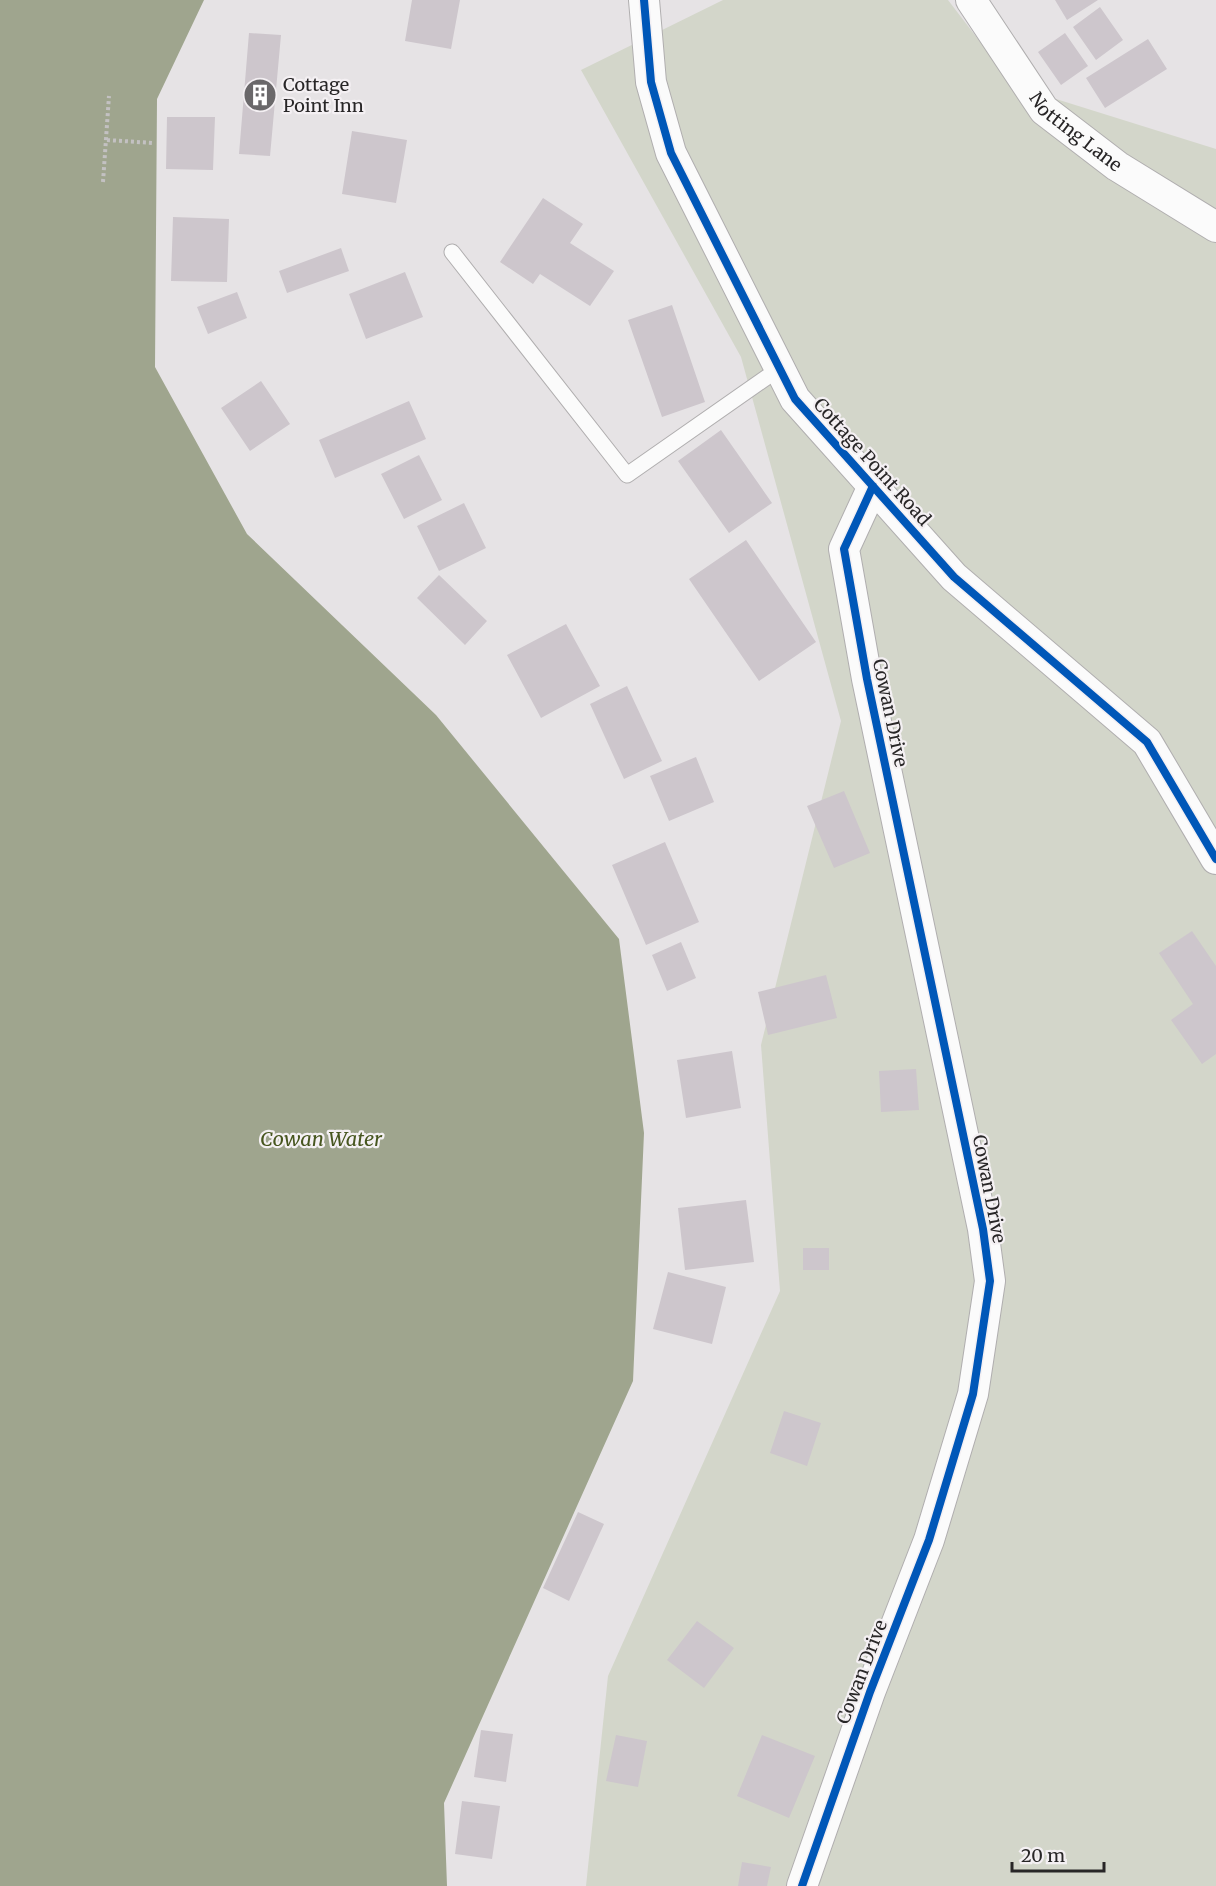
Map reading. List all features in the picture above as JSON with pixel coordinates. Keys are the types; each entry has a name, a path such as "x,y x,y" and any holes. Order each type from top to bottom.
{"street":[{"name":"Cottage Point Road","path":"644,0 651,82 671,153 795,399 954,577 1147,742 1216,859"},
{"name":"Notting Lane","path":"971,0 1044,110 1117,166 1216,227"},
{"name":"Cowan Drive","path":"802,1886 870,1692 929,1540 957,1454 973,1394 990,1281 983,1229 867,679 844,549 873,486"}],"lane":[{"path":"452,252 627,475 780,368"}],"path":[{"path":"103,182 109,96"},
{"path":"106,140 153,143"}],"shaded area":[{"path":"723,0 948,0 1014,86 1216,149 1216,1886 586,1886 608,1676 780,1291 761,1045 841,721 741,357 581,70"}],"water":[{"name":"Cowan Water","path":"0,0 204,0 157,99 155,367 247,534 436,715 619,939 644,1133 633,1381 444,1803 447,1886 0,1886"}],"building":[{"path":"412,0 460,0 451,49 405,41"},
{"path":"1055,0 1098,0 1067,20"},
{"path":"1100,7 1123,40 1096,60 1073,27"},
{"name":"Cottage Point Inn","path":"249,33 281,35 270,156 239,154"},
{"path":"1065,33 1088,66 1061,85 1038,52"},
{"path":"1148,39 1167,69 1105,108 1086,78"},
{"path":"167,117 215,117 213,170 166,169"},
{"path":"352,131 407,140 396,203 342,194"},
{"path":"543,198 583,224 570,243 614,271 590,306 540,274 533,284 500,262"},
{"path":"173,217 229,219 227,282 171,281"},
{"path":"341,248 349,271 287,293 279,271"},
{"path":"405,272 423,317 366,339 349,294"},
{"path":"237,292 247,318 208,334 197,307"},
{"path":"672,305 705,402 662,417 628,320"},
{"path":"261,381 290,424 250,451 221,408"},
{"path":"409,401 426,439 335,478 319,440"},
{"path":"721,430 772,503 729,533 678,461"},
{"path":"419,455 442,500 404,519 381,474"},
{"path":"464,503 486,548 439,571 417,526"},
{"path":"746,540 816,642 759,681 689,579"},
{"path":"439,575 487,621 465,645 417,598"},
{"path":"566,624 600,686 541,718 507,655"},
{"path":"627,686 662,761 624,779 590,704"},
{"path":"696,757 714,802 669,821 650,776"},
{"path":"844,791 870,853 834,868 807,806"},
{"path":"665,842 699,922 646,945 612,865"},
{"path":"1192,931 1216,966 1216,1054 1202,1064 1171,1020 1193,1004 1159,953"},
{"path":"681,942 696,978 667,991 652,955"},
{"path":"826,975 837,1018 768,1035 758,992"},
{"path":"732,1051 741,1108 686,1118 677,1060"},
{"path":"916,1069 919,1110 881,1112 879,1071"},
{"path":"746,1200 754,1262 685,1270 678,1208"},
{"path":"803,1248 829,1248 829,1270 803,1270"},
{"path":"668,1272 726,1287 712,1344 653,1329"},
{"path":"784,1411 821,1423 807,1466 770,1453"},
{"path":"578,1512 604,1524 569,1601 543,1588"},
{"path":"697,1621 734,1648 704,1688 667,1660"},
{"path":"481,1730 513,1734 506,1782 474,1777"},
{"path":"616,1735 647,1741 638,1787 606,1781"},
{"path":"762,1735 815,1756 789,1818 737,1796"},
{"path":"462,1801 500,1806 492,1859 455,1854"},
{"path":"742,1862 771,1867 767,1886 738,1886"}],"cycle path":[{"path":"644,0 651,82 671,153 795,399 954,577 1147,742 1216,859"},
{"path":"802,1886 870,1692 929,1540 973,1394 990,1281 983,1229 867,679 844,549 873,486"}],"place":[{"name":"Cottage Point Inn","path":"260,95"}]}
